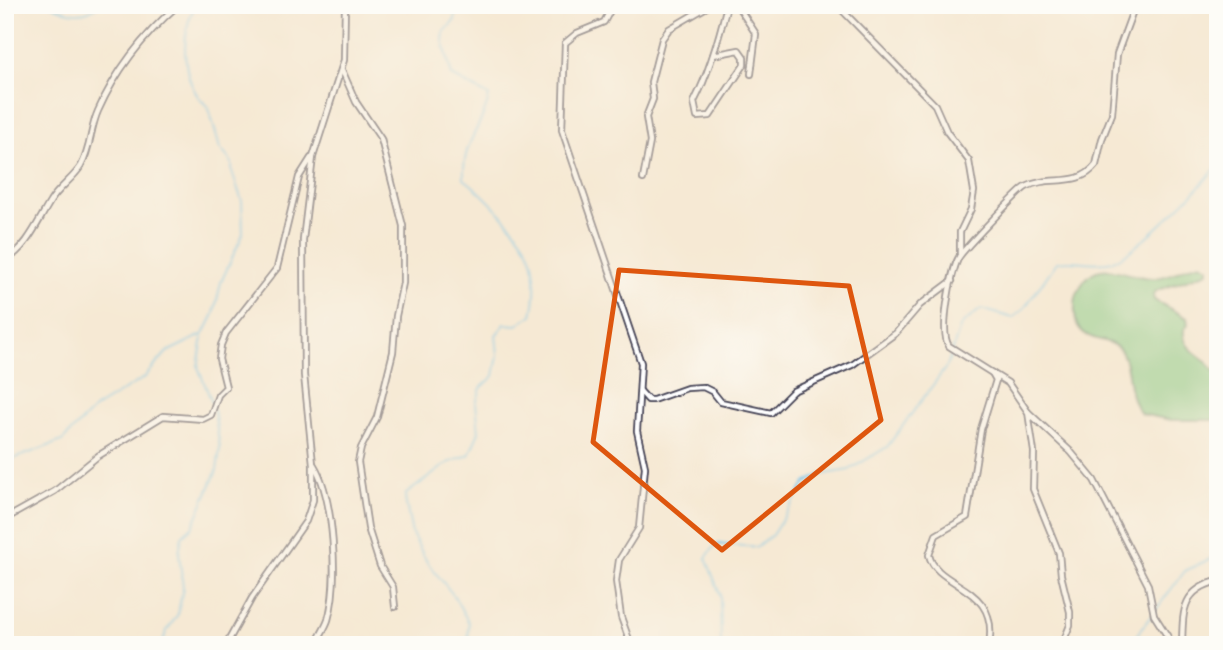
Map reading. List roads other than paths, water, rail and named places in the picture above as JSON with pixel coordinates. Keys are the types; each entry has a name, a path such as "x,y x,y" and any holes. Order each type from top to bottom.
{"street":[{"path":"5,261 31,235 55,194 81,165 91,145 98,112 118,70 158,23 178,5"},
{"path":"226,645 252,598 306,522 313,500 313,464 304,375 303,250 313,157 342,69 346,44 345,5"},
{"path":"612,5 604,22 577,33 565,43 562,130 641,363 637,436 645,467 639,528 635,538 620,557 616,581 621,617 631,645"},
{"path":"643,179 650,142 646,117 653,99 651,82 662,39 669,29 710,5"},
{"path":"713,55 739,50 744,57 744,65 710,116 697,117 694,102 702,90 727,5"},
{"path":"737,5 756,34 751,74"},
{"path":"837,5 935,105 947,132 969,161 974,191 971,209 960,232 960,255 945,312 944,339 949,346 1008,383 1028,412 1071,452 1094,480 1148,585 1154,615 1173,645"},
{"path":"960,255 1022,189 1040,181 1079,179 1094,168 1112,114 1118,54 1135,5"},
{"path":"342,69 356,102 381,139 403,233 403,283 396,316 393,352 377,416 361,448 358,462 368,528 380,566 393,587 395,607"},
{"path":"5,519 55,491 98,456 163,416 203,419 211,415 218,395 226,387 219,359 223,339 280,262 299,177 313,157"},
{"path":"639,412 653,400 687,388 703,387 713,392 719,401 771,413 796,389 852,365 896,333 920,305 953,281"},
{"path":"989,645 990,628 980,601 934,567 929,555 936,535 963,521 968,514 981,429 995,389 992,373"},
{"path":"640,391 648,400 653,400"},
{"path":"1028,412 1034,452 1033,489 1059,553 1070,612 1070,625 1062,645"},
{"path":"313,464 323,483 332,527 329,617 316,645"},
{"path":"1182,645 1182,626 1189,596 1195,589 1218,581"}],"waterway":[{"path":"50,5 68,12 80,13 98,5"},
{"path":"5,462 62,441 95,408 144,378 167,352 204,334 214,314 221,282 243,234 242,201 232,172 232,163 220,148 208,106 199,98 188,73 185,44 187,29 196,5"},
{"path":"454,5 455,20 444,32 443,40 452,76 489,96 469,144 464,179 491,204 527,247 534,270 535,286 532,315 517,325 505,324 496,335 498,355 494,376 481,388 476,403 479,432 469,455 448,463 406,494 405,499 412,534 427,562 454,596 469,623 468,645"},
{"path":"721,645 720,594 706,558 716,544 757,547 772,535 806,483 820,475 849,470 887,447 947,366 961,325 981,309 1013,318 1023,310 1057,262 1108,262 1125,254 1169,217 1218,165"},
{"path":"203,337 198,367 213,405"},
{"path":"162,645 166,632 178,614 183,587 179,553 182,536 193,526 217,470 220,448 214,410"},
{"path":"1129,645 1185,571 1218,555"},
{"path":"454,645 466,640"},
{"path":"424,645 430,645"}]}
